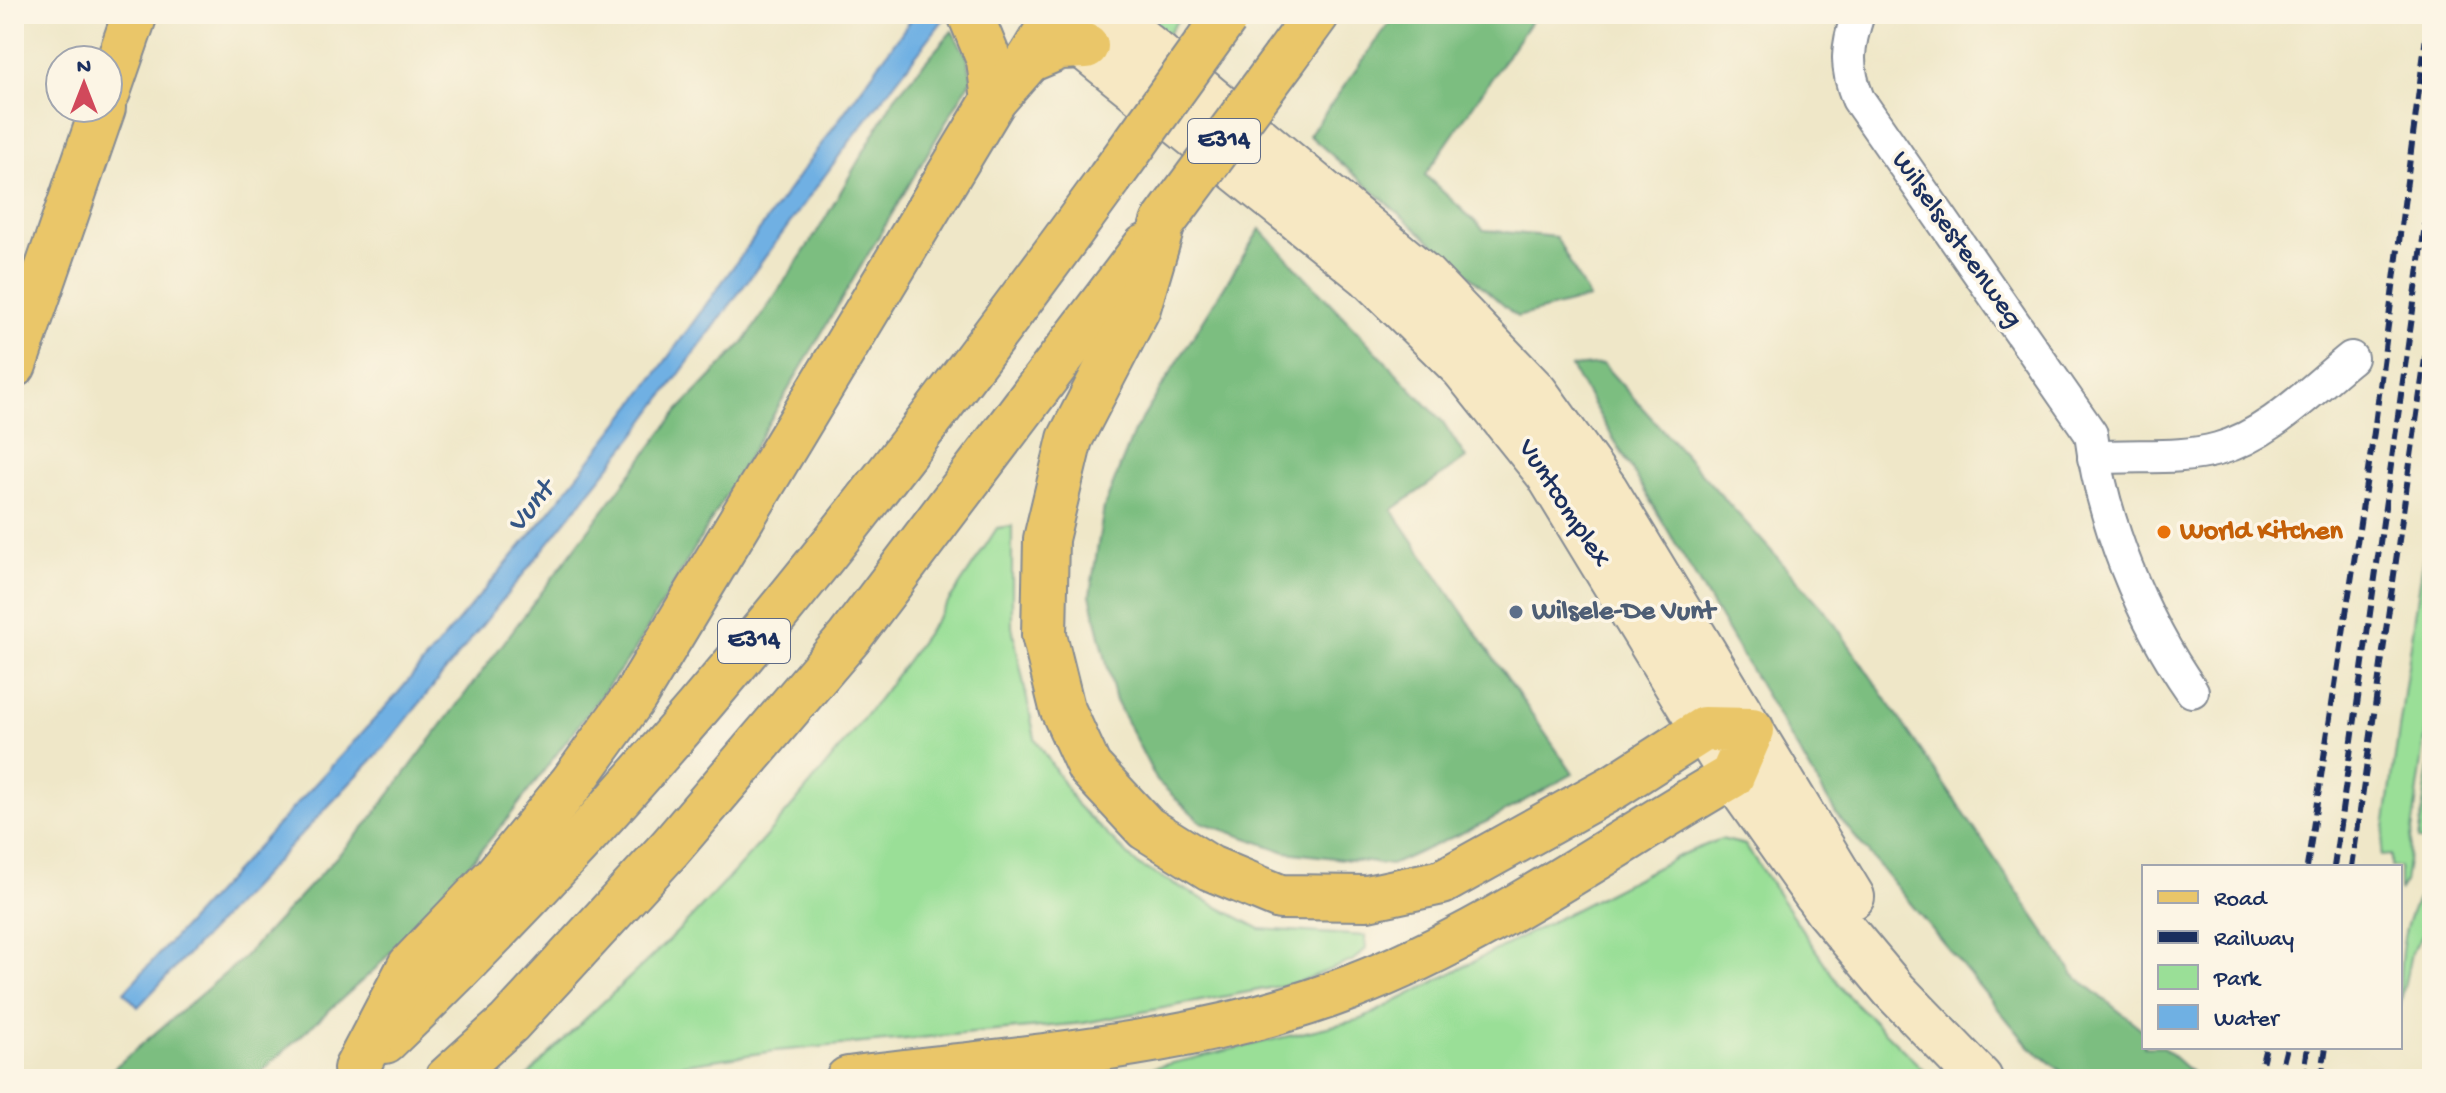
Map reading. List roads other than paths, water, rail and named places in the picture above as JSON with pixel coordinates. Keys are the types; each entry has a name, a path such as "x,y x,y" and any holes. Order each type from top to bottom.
{"main road":[{"path":"124,46 135,14"},
{"path":"970,14 989,60 994,100"},
{"name":"E314","path":"447,1079 509,1023 670,848 849,638 1317,14"},
{"name":"E314","path":"350,1074 456,973 608,814 787,602 1020,302 1226,16"},
{"path":"350,1074 410,966 496,876 572,783 635,696 994,100 1029,60 1060,47 1069,22"},
{"name":"Vuntcomplex","path":"1069,22 1166,61 1424,276 1520,374 1605,489 1752,730 1838,879 1900,962 1960,1030 2011,1079"},
{"name":"Vuntcomplex","path":"1069,22 1368,275 1463,368 1548,474 1732,776 1827,910 1893,989 1980,1079"},
{"path":"14,365 97,124"},
{"path":"848,1079 1175,1037 1263,1017 1353,987 1468,935 1732,776 1752,730 1704,729 1615,786 1442,882 1367,898 1280,897 1210,868 1146,828 1089,767 1062,708 1044,635 1046,539 1070,439 1138,308 1163,223"}],"street":[{"name":"Wilselsesteenweg","path":"1858,14 1847,48 1848,75 1858,99 2091,434 2094,458 2146,614 2192,691"},
{"path":"2094,458 2190,454 2238,442 2270,423 2351,358"}],"water":[{"path":"915,14 947,15 853,137 634,436 387,744 138,1007 124,992 393,699 543,520 646,388"}],"railway":[{"path":"2307,865 2374,432 2429,14"},
{"path":"2334,865 2432,176"},
{"path":"2352,865 2432,310"},
{"path":"2258,1079 2266,1049"},
{"path":"2279,1079 2286,1049"},
{"path":"2303,1079 2308,1049"},
{"path":"2321,1079 2326,1049"}],"place":[{"name":"World Kitchen","path":"2164,532"},
{"name":"Wilsele-De Vunt","path":"1516,612"}],"water label":[{"name":"Vunt","path":"532,508"}]}
